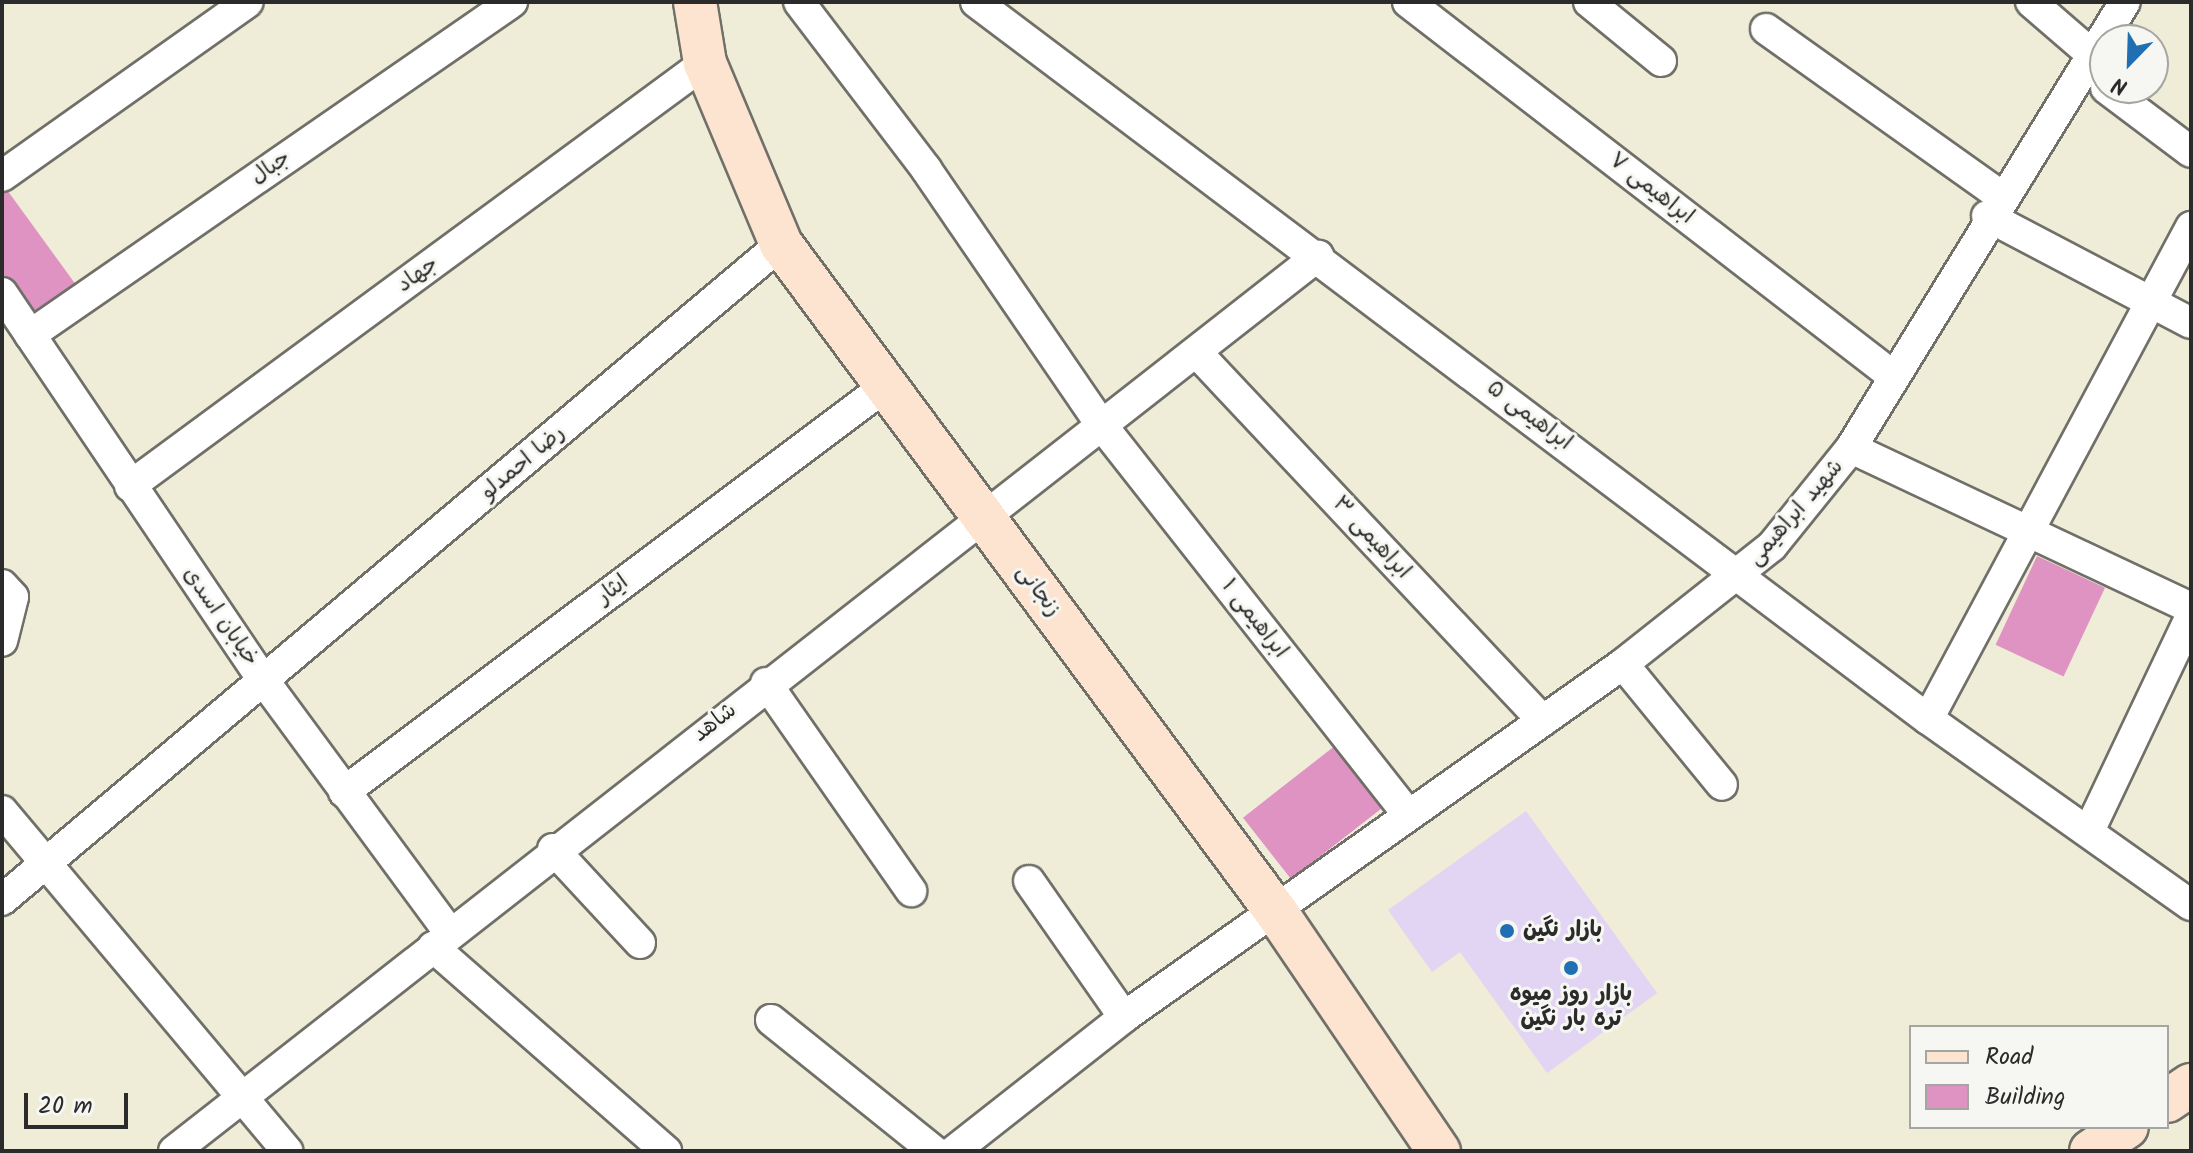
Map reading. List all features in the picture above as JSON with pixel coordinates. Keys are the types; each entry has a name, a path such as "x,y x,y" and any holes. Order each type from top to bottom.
{"street":[{"path":"2,176 214,11 248,2"},
{"name":"جبال","path":"30,335 512,2"},
{"name":"زنجانی","path":"695,2 705,63 781,244 883,388 981,514 1277,913 1439,1151"},
{"name":"ابراهیمی ۱","path":"799,2 926,169 1100,423 1408,814"},
{"name":"ابراهیمی ۵","path":"976,2 1318,256 1928,719 2191,905"},
{"name":"ابراهیمی ۷","path":"1408,2 1893,376"},
{"path":"1589,2 1661,61"},
{"path":"2031,2 2089,66"},
{"name":"شهید ابراهیمی","path":"954,1151 1124,1017 1277,913 1408,814 1623,664 1741,576 1851,448 1994,206 2125,2"},
{"path":"1766,29 1994,206 2150,303 2191,323"},
{"name":"جهاد","path":"130,486 705,63"},
{"path":"2127,104 2191,152"},
{"path":"1928,719 2035,531 2191,227"},
{"name":"رضا احمدلو","path":"2,900 47,858 264,681 781,244"},
{"name":"شاهد","path":"174,1151 981,514 1100,423 1199,355 1318,256"},
{"name":"خیابان اسدی","path":"2,293 130,486 344,792 442,940 666,1151"},
{"name":"ابراهیمی ۳","path":"1199,355 1543,721"},
{"name":"ایثار","path":"344,792 883,388"},
{"path":"1851,448 2035,531 2191,608"},
{"path":"2,585 13,597 2,641"},
{"path":"2089,831 2191,616"},
{"path":"1623,664 1722,785"},
{"path":"766,683 911,891"},
{"path":"2,811 47,858 241,1099 287,1151"},
{"path":"553,849 640,943"},
{"path":"1029,881 1124,1017"},
{"path":"771,1020 934,1151"},
{"path":"2169,1100 2191,1085"},
{"path":"2091,1151 2124,1129"}],"shaded area":[{"name":"بازار نگین","path":"1526,811 1657,993 1547,1073 1460,952 1432,972 1388,910"}],"building":[{"path":"2,183 79,289 30,323 2,284"},
{"path":"2037,556 2105,588 2064,677 1996,645"},
{"path":"1336,745 1384,806 1291,879 1243,818"}],"place":[{"name":"بازار نگین","path":"1507,931"},
{"name":"بازار روز میوه تره بار نگین","path":"1571,968"}]}
